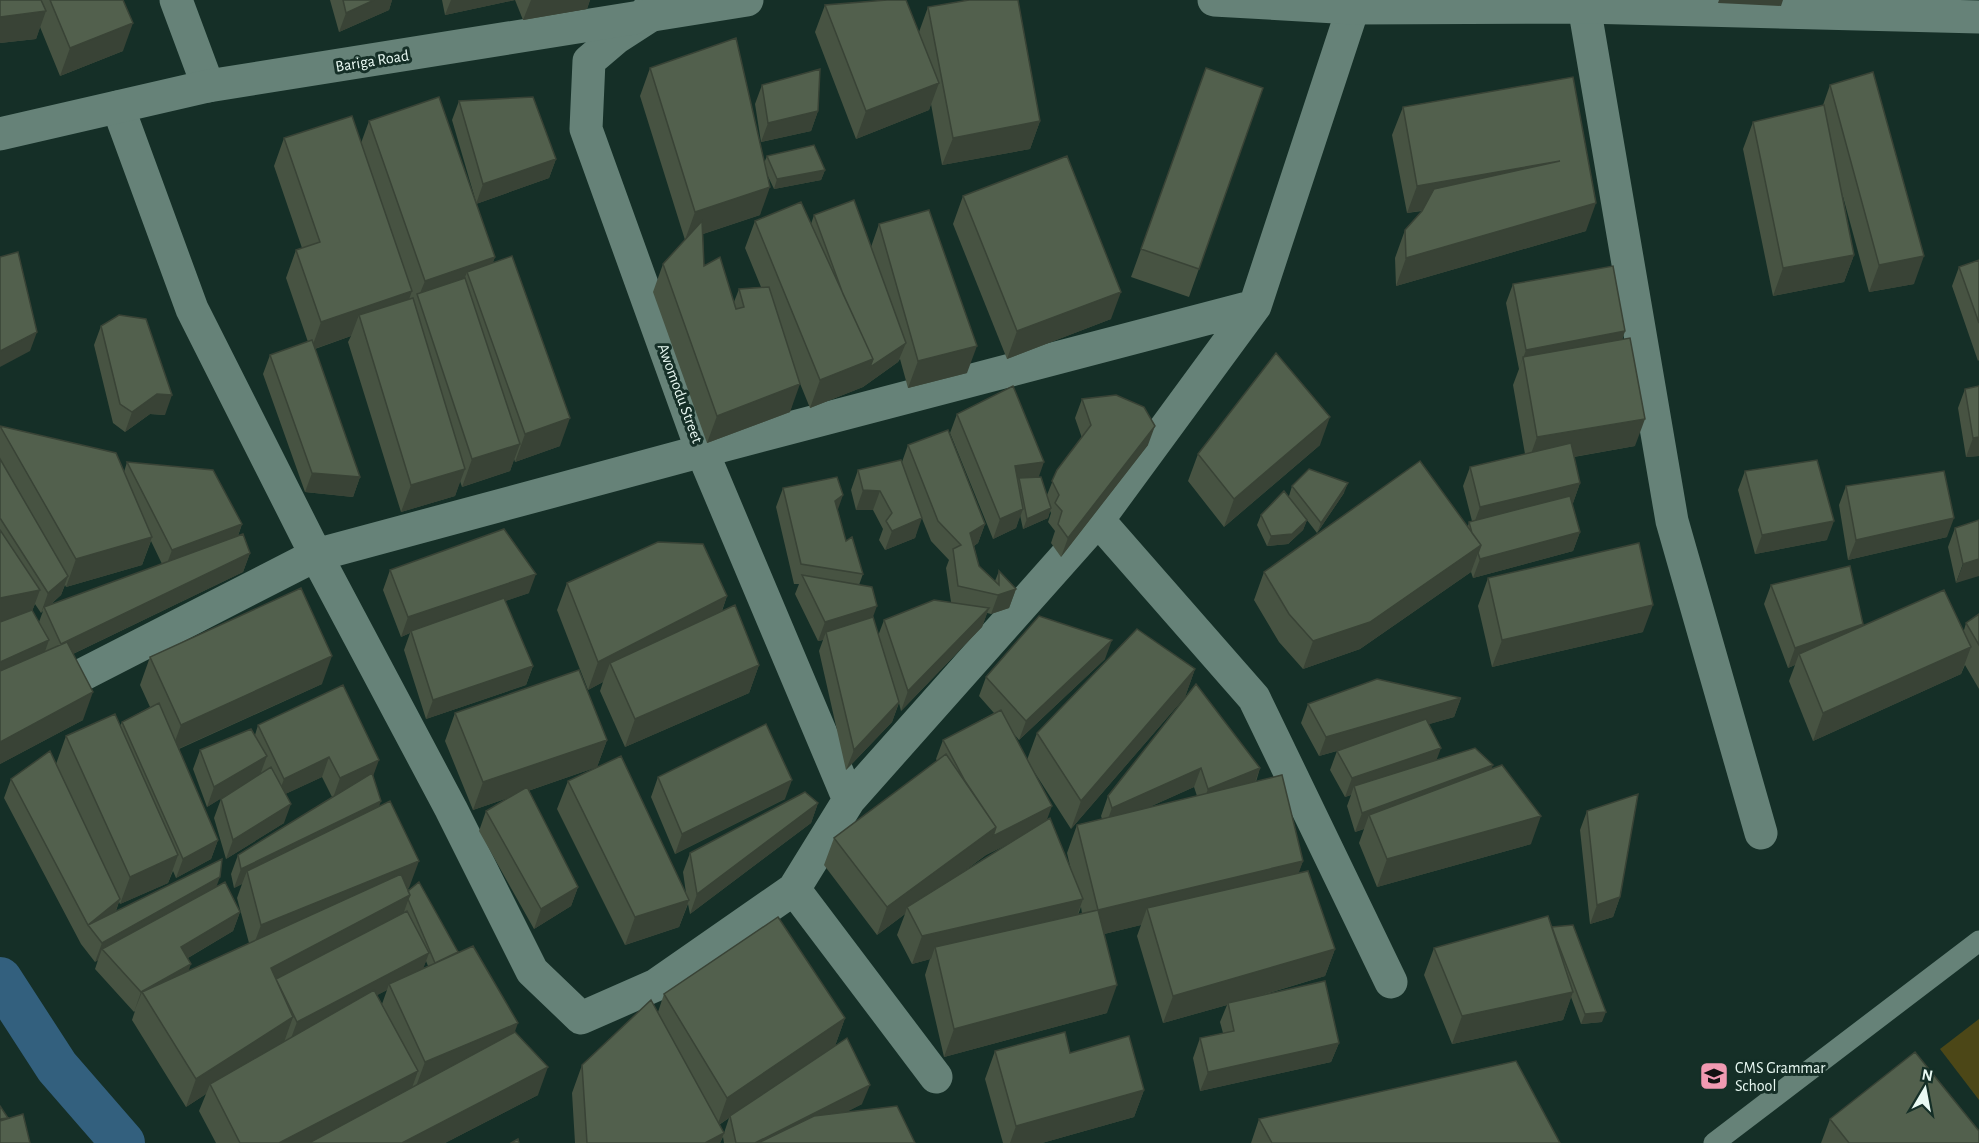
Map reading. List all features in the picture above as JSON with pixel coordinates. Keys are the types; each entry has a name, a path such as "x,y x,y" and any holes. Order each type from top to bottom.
{"street":[{"path":"176,0 208,86"},
{"name":"Bariga Road","path":"0,134 208,86 647,8 747,0"},
{"path":"1214,0 1353,8 1583,3 1979,17"},
{"path":"1583,3 1672,521 1761,832"},
{"name":"Awomodu Street","path":"647,8 589,61 586,129 702,452 849,800"},
{"path":"118,107 192,309 316,555 452,809 532,972 582,1018 656,985 794,889 849,800 1098,520 1255,306 1353,8"},
{"path":"74,679 316,555 1255,306"},
{"path":"1098,520 1254,698 1391,981"},
{"path":"794,889 936,1077"}],"lane":[{"path":"1714,1143 1979,941"}],"shaded area":[{"path":"1979,1019 1979,1100 1940,1049"}],"building":[{"path":"0,0 41,0 46,11 0,17"},
{"path":"50,0 123,0 133,23 70,48"},
{"path":"343,0 374,0 346,13"},
{"path":"906,0 939,83 866,111 825,5"},
{"path":"969,0 1018,0 1040,121 953,138 928,7"},
{"path":"736,38 770,187 695,212 650,68"},
{"path":"1206,68 1263,88 1199,269 1141,249"},
{"path":"820,69 818,111 768,123 762,85"},
{"path":"1873,72 1924,256 1879,265 1830,85"},
{"path":"1573,77 1596,203 1406,258 1405,230 1422,211 1434,189 1560,161 1417,186 1403,107"},
{"path":"439,97 495,257 425,281 369,121"},
{"path":"533,97 556,159 483,184 459,101"},
{"path":"1824,105 1854,255 1783,268 1753,122"},
{"path":"352,116 412,291 321,322 296,250 320,242 284,138"},
{"path":"814,145 825,170 777,179 767,156"},
{"path":"1067,156 1121,292 1017,331 963,196"},
{"path":"854,200 906,343 870,367 873,359 843,294 814,215"},
{"path":"801,202 873,359 820,380 755,221"},
{"path":"929,210 977,346 918,361 879,224"},
{"path":"702,221 704,266 720,257 736,309 744,307 739,289 769,287 800,384 717,416 663,264"},
{"path":"18,252 37,332 0,351 0,257"},
{"path":"512,256 570,418 525,434 467,272"},
{"path":"1979,260 1979,323 1959,267"},
{"path":"1613,266 1625,331 1526,350 1513,284"},
{"path":"465,278 520,444 472,459 417,294"},
{"path":"413,298 465,469 411,485 359,315"},
{"path":"119,315 146,319 172,395 157,394 132,412 120,404 101,326"},
{"path":"1630,338 1645,419 1537,437 1523,357"},
{"path":"312,340 360,477 312,473 270,355"},
{"path":"1276,353 1330,417 1234,499 1198,454"},
{"path":"1013,386 1044,462 1015,466 1023,509 1000,519 957,414"},
{"path":"1979,386 1979,437 1973,438 1965,389"},
{"path":"1116,395 1144,407 1155,426 1068,538 1058,524 1062,511 1055,503 1059,495 1052,481 1057,470 1091,425 1082,399"},
{"path":"0,426 116,453 152,537 76,559"},
{"path":"948,430 985,524 970,533 979,566 999,585 999,571 1016,589 998,595 958,586 953,549 961,545 938,521 908,445"},
{"path":"1571,443 1580,483 1480,507 1470,467"},
{"path":"0,459 68,576 48,593 0,518"},
{"path":"901,460 922,518 892,531 886,521 892,513 880,491 863,490 858,470"},
{"path":"1817,460 1834,521 1762,535 1745,471"},
{"path":"1420,461 1481,545 1370,622 1313,641 1289,614 1264,572"},
{"path":"127,462 213,470 242,524 172,550"},
{"path":"1309,469 1348,483 1321,523 1292,486"},
{"path":"1944,471 1954,518 1856,540 1846,486"},
{"path":"837,477 843,495 835,501 846,541 852,537 863,574 801,564 783,488"},
{"path":"1041,477 1051,508 1027,519 1019,478"},
{"path":"1284,491 1307,520 1292,534 1271,536 1261,515"},
{"path":"1570,496 1580,532 1480,559 1478,553 1481,545 1472,533 1469,522"},
{"path":"1979,520 1979,559 1963,564 1955,528"},
{"path":"504,529 536,574 408,617 390,570"},
{"path":"0,530 40,590 0,598"},
{"path":"243,534 250,553 61,644 44,607"},
{"path":"658,542 703,544 727,596 598,662 567,583"},
{"path":"1639,543 1653,605 1502,640 1488,578"},
{"path":"1850,566 1863,624 1795,648 1771,585"},
{"path":"802,575 872,587 877,606 825,622"},
{"path":"301,588 332,656 181,725 150,657"},
{"path":"1944,590 1971,647 1823,713 1799,654"},
{"path":"504,598 533,666 433,700 411,631"},
{"path":"934,600 989,608 908,691 884,620"},
{"path":"735,605 759,665 635,719 610,663"},
{"path":"32,610 49,640 0,662 0,622"},
{"path":"1979,614 1979,645 1966,623"},
{"path":"1039,616 1112,640 1026,721 986,677"},
{"path":"873,617 899,702 854,750 826,632"},
{"path":"1137,629 1195,669 1081,801 1037,733"},
{"path":"67,642 93,692 0,742 0,671"},
{"path":"579,670 607,740 483,782 455,713"},
{"path":"1377,679 1461,698 1326,737 1308,704"},
{"path":"1196,684 1260,768 1208,789 1201,768 1112,808 1108,796"},
{"path":"343,685 379,760 340,778 329,757 284,779 258,725"},
{"path":"159,703 218,840 183,859 122,722"},
{"path":"1001,710 1052,806 993,836 996,827 965,781 943,740"},
{"path":"115,714 178,855 130,877 66,736"},
{"path":"1426,719 1441,748 1352,778 1337,751"},
{"path":"766,724 792,780 682,834 658,777"},
{"path":"251,729 267,756 214,787 200,750"},
{"path":"1475,748 1493,765 1362,813 1354,786"},
{"path":"50,751 120,899 88,925 11,779"},
{"path":"946,754 996,827 887,907 834,838"},
{"path":"621,756 689,900 635,917 568,781"},
{"path":"1502,765 1541,816 1387,859 1369,815"},
{"path":"271,767 291,804 233,840 221,799"},
{"path":"372,773 381,801 241,869 238,855"},
{"path":"1282,775 1303,861 1098,910 1077,825"},
{"path":"527,787 578,887 541,909 486,811"},
{"path":"805,792 818,803 697,894 690,853"},
{"path":"1638,794 1620,897 1597,905 1587,811"},
{"path":"390,801 419,861 261,925 247,871"},
{"path":"1050,818 1083,899 922,936 907,907"},
{"path":"222,859 220,877 102,943 88,925"},
{"path":"1308,871 1335,949 1173,996 1147,908"},
{"path":"401,874 410,895 271,968 293,1017 196,1079 142,992"},
{"path":"225,882 240,912 181,947 191,964 141,992 102,949"},
{"path":"419,882 458,952 435,963 408,899 410,895 408,891"},
{"path":"1098,910 1117,985 954,1029 935,947"},
{"path":"407,911 429,953 297,1022 276,979"},
{"path":"1548,916 1573,992 1462,1016 1434,948"},
{"path":"778,917 845,1018 727,1098 664,994"},
{"path":"1573,925 1606,1012 1585,1014 1552,927"},
{"path":"473,946 518,1023 425,1062 389,984"},
{"path":"1325,981 1339,1043 1208,1072 1200,1038 1234,1031 1228,1003"},
{"path":"374,990 418,1071 279,1143 240,1143 210,1084"},
{"path":"651,1000 724,1133 705,1143 587,1143 582,1065"},
{"path":"515,1032 548,1067 402,1143 309,1143"},
{"path":"1065,1032 1070,1053 1129,1036 1144,1090 1016,1126 995,1051"},
{"path":"847,1038 870,1085 755,1143 736,1143 730,1116"},
{"path":"1915,1052 1979,1131 1979,1143 1849,1143 1830,1119"},
{"path":"1516,1061 1560,1143 1272,1143 1259,1119"},
{"path":"0,1106 8,1118 0,1119"},
{"path":"897,1106 915,1143 758,1143 814,1116"},
{"path":"23,1114 30,1143 0,1143 0,1121"}],"waterway":[{"path":"0,979 57,1067 123,1143"}],"place":[{"name":"CMS Grammar School","path":"1714,1076"}]}
